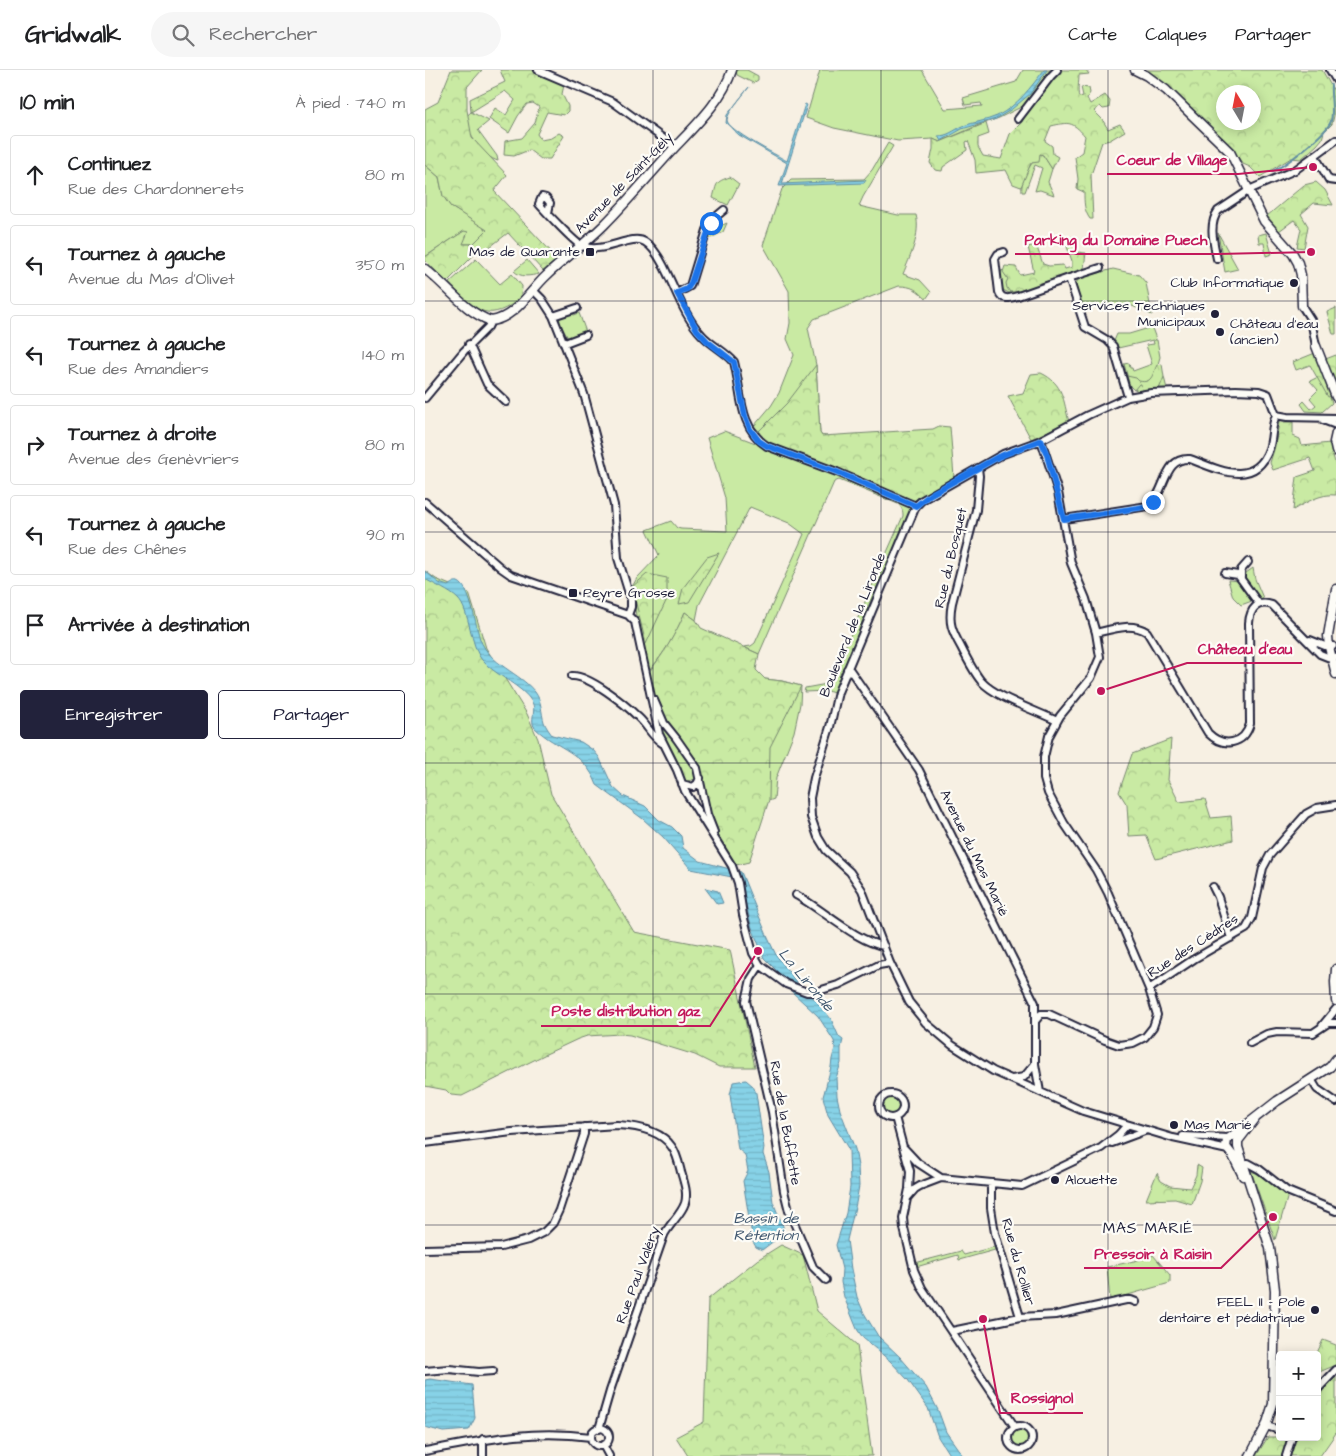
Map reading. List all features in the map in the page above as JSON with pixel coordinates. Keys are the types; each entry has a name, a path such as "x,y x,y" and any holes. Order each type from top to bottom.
{"street":[{"path":"538,70 613,102 675,147"},
{"name":"Avenue de Saint-Gély","path":"491,320 505,316 518,306 548,274 603,226 722,92 733,70"},
{"path":"1018,119 1057,70"},
{"path":"1135,70 1162,86 1229,150 1264,221 1293,254 1300,267 1302,306 1311,320 1319,357 1336,397"},
{"path":"1330,70 1336,80"},
{"path":"1217,259 1213,230 1217,211 1249,191 1295,170 1336,140"},
{"path":"1315,156 1329,180 1336,181"},
{"path":"677,293 689,286 707,230 713,220 724,210"},
{"path":"548,213 581,246 602,249 627,241 642,240 649,246 661,261 697,330 707,341 734,362 745,416 750,429 759,441 773,449 837,472 916,506 931,494 1003,454 1041,440 1088,415 1128,397 1151,393 1251,390 1268,394 1276,414 1269,448 1262,462 1252,469 1241,473 1230,473 1183,458 1172,464 1155,500 1148,506 1064,519"},
{"path":"1004,252 998,254 995,259 999,292 1003,298 1019,296 1100,268"},
{"path":"425,269 476,313 491,320 488,327 469,344 425,398"},
{"path":"1069,278 1085,328 1107,340 1113,346 1128,397"},
{"path":"533,290 542,298 553,316 584,394 614,505 618,558 631,600 628,614"},
{"path":"553,316 577,308"},
{"path":"565,343 587,335"},
{"path":"469,344 487,384 506,402"},
{"path":"1276,414 1287,417 1336,418"},
{"path":"1309,418 1336,425"},
{"path":"1336,433 1334,442 1336,450"},
{"path":"1035,1003 1049,1014 1115,1045 1133,1043 1147,1035 1156,1021 1156,1008 1149,989 1102,881 1067,827 1048,793 1044,779 1044,757 1047,741 1057,721 1087,684 1098,665 1100,657 1096,633 1086,599 1071,563 1064,519 1047,455 1041,440"},
{"name":"Rue du Bosquet","path":"978,468 976,510 952,603 951,626 972,666 985,684 1057,721"},
{"path":"425,502 511,575 628,614 635,622 656,722 663,743 682,784 732,866 738,883 743,915 753,953 760,965 782,981 804,990 819,992 879,965 890,963"},
{"name":"Boulevard de la Lironde","path":"916,506 838,692 810,798 810,810 815,830 824,846 850,872 862,890 890,963 909,1002 926,1023 952,1045 979,1064 1083,1111 1127,1125 1229,1151"},
{"path":"1241,577 1241,570 1248,562"},
{"path":"1225,573 1235,573 1241,577 1259,604"},
{"path":"1336,589 1329,629 1336,674"},
{"path":"1096,633 1133,626 1147,632 1209,733 1221,742 1231,742 1244,736 1249,724 1249,615 1259,604 1272,605 1320,654 1325,657 1334,657"},
{"path":"1331,647 1336,608"},
{"path":"1304,637 1315,643 1331,647"},
{"name":"Avenue du Mas Marié","path":"847,668 919,770 1035,1003 1035,1064 1040,1092"},
{"path":"573,676 584,678 619,702 640,719 652,736 663,743"},
{"path":"650,692 664,723 697,768 707,814 720,847"},
{"path":"682,784 693,787 700,778"},
{"name":"Rue des Cèdres","path":"1149,989 1194,959 1243,931 1250,923 1263,868 1270,855 1306,814 1317,808 1336,804"},
{"path":"1213,887 1231,938"},
{"path":"796,895 871,943 884,946"},
{"name":"Rue de la Buffette","path":"760,965 751,979 746,1000 772,1112 784,1191 789,1211 813,1267 826,1280"},
{"path":"1336,969 1336,1001"},
{"path":"1320,1029 1336,1009"},
{"path":"1036,1020 1041,1014 1049,1014"},
{"path":"1250,1043 1272,1033 1313,1033 1328,1023 1336,1023"},
{"path":"1241,1166 1226,1145 1229,1137 1282,1097 1330,1067 1336,1059"},
{"path":"1009,1079 1024,1077 1035,1064"},
{"path":"1311,1080 1317,1089 1336,1102"},
{"path":"895,1117 910,1172 903,1224 914,1270 922,1288 1015,1427"},
{"path":"1229,1151 1235,1150 1255,1119"},
{"path":"1103,1146 1123,1131 1127,1125"},
{"name":"Rue Paul Valéry","path":"425,1143 499,1134 584,1127 630,1126 658,1135 667,1141 673,1149 687,1191 685,1204 664,1234 599,1429"},
{"path":"425,1249 501,1247 528,1240 544,1232 553,1223 559,1210 584,1134 584,1127"},
{"path":"903,1147 918,1163 941,1178 1022,1186 1103,1146 1147,1130"},
{"name":"Boulevard de la Lironde","path":"1166,1135 1229,1137"},
{"path":"1229,1137 1234,1137 1238,1144 1241,1166 1271,1248 1275,1290 1276,1405 1250,1456"},
{"path":"1241,1166 1248,1163 1287,1191 1336,1211"},
{"path":"907,1198 921,1186 941,1178"},
{"name":"Rue du Rollier","path":"991,1184 991,1208 995,1233 1020,1317"},
{"path":"952,1331 1020,1317 1057,1315 1126,1300 1136,1302"},
{"path":"425,1371 449,1369 479,1372 493,1371"},
{"path":"1321,1386 1336,1370"},
{"path":"1266,1426 1276,1429"},
{"path":"591,1437 594,1431 599,1429 605,1430 608,1436 607,1441 603,1445"},
{"path":"425,1451 483,1439 535,1434 591,1437"},
{"path":"591,1437 595,1444 603,1445"},
{"path":"483,1439 483,1456"},
{"path":"1286,1456 1291,1441"},
{"path":"603,1445 609,1456"}],"green space":[{"path":"451,70 482,70 467,87 467,110 472,138 507,175 494,191 558,259 543,271 508,233 486,250 482,247 447,282 425,260 425,257 464,231 468,232 463,244 473,244 487,230 451,207 443,196 439,177 425,165 425,109 438,102"},
{"path":"500,70 531,70 564,85 562,94 568,106 568,111 564,115 547,112 537,134 541,140 551,138 559,133 564,136 550,159 541,159 529,150 514,156 504,155 505,141 522,138 535,123 539,107 533,103 527,104 509,133 489,119 495,108 506,115 515,100 505,91 471,112 470,99 505,82"},
{"path":"736,70 747,70 758,76 758,80 753,83 737,75"},
{"path":"820,70 922,70 945,109 982,106 981,103 965,105 963,98 1016,82 1023,70 1054,70 1025,105 999,118 940,142 933,139 898,141 834,128 806,118"},
{"path":"1061,70 1086,70 1089,74 1079,75 1079,97 1083,96 1081,87 1089,88 1090,93 1087,98 1090,104 1105,95 1110,101 1109,108 1103,109 1100,106 1094,111 1108,129 1120,124 1125,131 1110,140 1102,142 1091,175 1093,219 1090,219 1087,213 1084,203 1084,192 1077,189 1078,179 1075,157 1082,152 1085,136 1070,124 1051,126 1045,141 1052,146 1053,154 1058,157 1052,169 1043,155 1040,154 1039,162 1031,163 1021,187 1013,184 1006,170 976,173 975,160 968,141 966,142 967,150 943,167 942,171 935,170 930,163 933,139 940,142 986,123 989,134 978,138 978,147 983,156 1001,159 1010,134 1022,122 1026,113"},
{"path":"1143,70 1322,70 1334,91 1334,116 1332,124 1324,132 1322,139 1301,159 1291,158 1260,177 1250,167 1243,164 1232,149 1151,74"},
{"path":"471,112 489,121 478,130 497,156 498,161 492,159 482,150 462,120"},
{"path":"888,143 893,146 859,206 898,215 916,215 916,238 903,274 920,280 931,292 926,299 914,289 899,286 814,319 808,328 816,365 820,433 822,436 825,436 761,439 759,431 754,426 779,393 794,355 787,339 790,323 789,291 763,245 782,189 791,180 864,179 872,170"},
{"path":"1040,154 1043,155 1052,169 1048,182 1054,195 1040,190 1035,191 1042,168 1035,165 1025,192 1022,192 1027,172"},
{"path":"425,165 439,177 443,196 451,207 488,230 473,244 462,244 464,231 425,257"},
{"path":"730,177 739,184 728,205 713,198 717,184"},
{"path":"1316,182 1325,190 1333,205 1314,203 1301,214 1308,226 1304,248 1297,247 1301,229 1294,220 1279,231 1267,216 1304,185"},
{"path":"727,223 723,232 707,240 712,229"},
{"path":"1218,233 1238,269 1225,272"},
{"path":"1266,233 1272,254 1266,256 1264,243 1259,243 1258,235"},
{"path":"1075,237 1077,252 1086,253 1084,268 1047,283 1010,292 1006,283 1008,279 1003,272 1005,266 1016,267 1020,275 1034,272 1028,247 1036,245 1043,264 1049,266 1063,265 1065,269 1072,267 1072,261 1064,238"},
{"path":"476,259 500,284 512,274 522,286 521,295 516,301 501,310 484,311 470,303 449,283"},
{"path":"527,260 539,274 523,276 514,271"},
{"path":"1113,269 1139,275 1146,283 1152,315 1130,305 1110,309 1095,304 1083,311 1076,286 1077,281 1081,278"},
{"path":"1002,270 1013,286 1013,293 1003,290 1000,275"},
{"path":"1336,308 1336,334 1333,334 1327,312"},
{"path":"571,313 574,315 579,313 586,332 568,338 559,322 559,318"},
{"path":"1152,328 1156,339 1154,340 1157,340 1160,357 1156,371 1164,377 1167,389 1138,391 1130,386 1124,364 1129,363 1133,371 1152,364 1146,345 1154,344 1153,340 1118,348 1114,341 1117,334 1129,334"},
{"path":"1315,353 1332,396 1328,397 1310,365 1296,370 1293,362"},
{"path":"1336,355 1336,389 1323,360"},
{"path":"1162,364 1164,377 1159,389 1142,391 1141,384 1134,390 1130,386 1127,376 1143,382 1147,381 1151,378 1157,365"},
{"path":"816,365 820,433 822,436 933,429 939,426 950,427 954,477 913,501 767,444 761,439 759,431 787,403"},
{"path":"1041,373 1054,382 1061,393 1069,422 1031,439 1008,396 1023,393 1031,374"},
{"path":"1318,377 1332,396 1330,398 1332,403 1322,412 1306,411 1301,404 1304,401 1311,409 1316,405 1310,398 1318,390 1310,381"},
{"path":"1279,422 1293,422 1293,436 1300,439 1302,446 1330,443 1336,467 1336,495 1319,497 1293,510 1297,477 1315,471 1310,458 1273,470 1270,463"},
{"path":"724,431 758,444 760,443 848,478 911,506 912,509 870,602 834,693 827,691 804,692 805,688 827,684 834,672 903,516 902,509 898,504 839,480 834,482 759,654 744,647 755,643 804,534 789,523 750,507 699,605 696,620 685,612 669,643 649,671 636,616 632,587 637,578 659,555 647,530 671,521 677,528 681,529 727,531 725,498 707,438"},
{"path":"719,553 689,602 679,604 683,588 707,557"},
{"path":"1253,568 1255,579 1263,598 1259,599 1245,578 1246,573"},
{"path":"425,571 436,579 469,593 486,648 527,714 538,739 551,794 634,932 730,950 755,1067 719,1067 695,1055 630,1035 620,1034 587,1036 578,1039 462,1096 451,1095 446,1090 425,1086"},
{"path":"647,574 667,578 667,599 646,644 632,587"},
{"path":"1228,580 1239,581 1252,601 1241,605 1233,597"},
{"path":"685,612 696,620 701,628 759,654 756,670 765,679 801,686 770,747 769,800 749,862 732,866 720,845 712,824 700,778 684,782 671,749 657,734 653,723 655,697 649,672 669,643"},
{"path":"756,670 765,679 801,686 800,704 794,732 776,778 774,799 747,809"},
{"path":"1171,739 1168,780 1179,802 1205,799 1211,818 1231,816 1233,840 1156,859 1146,835 1129,836 1127,805 1119,792 1132,754"},
{"path":"891,1098 899,1106 891,1114 883,1106"},
{"path":"1197,1165 1202,1168 1200,1181 1192,1204 1175,1199 1146,1200 1157,1173 1161,1181 1170,1186 1190,1188 1196,1175"},
{"path":"1251,1171 1288,1195 1275,1240"},
{"path":"781,1245 803,1255 817,1311 857,1345 872,1456 688,1456 676,1437 704,1422 708,1299 757,1260"},
{"path":"994,1247 995,1250 959,1260 958,1255 916,1267 915,1263 961,1251 964,1255"},
{"path":"1153,1255 1170,1275 1170,1283 1110,1300 1107,1267"},
{"path":"1323,1340 1336,1345 1336,1365 1321,1371 1321,1351 1318,1351"},
{"path":"1336,1377 1336,1433 1320,1456 1256,1456 1268,1437 1276,1437 1276,1441 1321,1441 1321,1392"},
{"path":"1020,1429 1026,1432 1029,1438 1026,1444 1020,1447 1014,1444 1011,1438 1014,1432"}],"water":[{"path":"1044,70 1047,70 1030,94 1012,109 996,119 962,129 941,141 938,136 948,134 963,126 993,118 1004,112 1023,96"},
{"path":"749,87 730,113 727,120 729,124 743,136 787,161 805,104 807,105 782,184 866,180 864,183 779,186 787,163 739,135 726,123 727,115"},
{"path":"425,571 439,583 448,586 458,582 462,585 469,599 480,639 485,648 498,662 535,692 540,703 544,722 552,735 581,742 593,750 599,757 613,787 623,796 645,806 659,820 672,827 681,836 683,848 700,861 741,872 776,955 804,992 815,999 831,1019 839,1037 843,1040 841,1063 836,1078 837,1096 840,1110 855,1149 858,1166 859,1186 847,1240 857,1297 878,1336 900,1357 926,1387 938,1410 946,1432 963,1456 950,1456 938,1437 928,1408 908,1380 890,1361 863,1338 857,1329 844,1297 841,1282 842,1269 836,1245 846,1213 850,1187 849,1150 828,1115 823,1097 835,1048 834,1041 818,1016 792,992 785,979 764,958 751,925 740,881 732,877 691,869 663,837 643,819 597,785 592,774 578,758 535,728 533,725 534,709 528,696 482,660 475,646 462,604 451,593 425,579"},
{"path":"705,888 718,891 723,903 717,904"},
{"name":"Bassin de Rétention","path":"746,1080 753,1086 756,1093 764,1148 763,1154 769,1172 773,1202 783,1226 779,1237 762,1250 756,1247 753,1242 743,1181 748,1171 745,1155 738,1149 730,1095 733,1082"},
{"path":"430,1379 472,1385 475,1418 469,1430 443,1432 425,1427 425,1380"}],"waterway":[{"path":"1272,171 1305,149 1328,126 1332,116 1331,85"}],"place":[{"name":"Coeur de Village","path":"1313,167"},
{"name":"Mas de Quarante","path":"590,252"},
{"name":"Parking du Domaine Puech","path":"1311,252"},
{"name":"Club Informatique","path":"1294,283"},
{"name":"Services Techniques Municipaux","path":"1215,314"},
{"name":"Château d'eau (ancien)","path":"1220,332"},
{"name":"Peyre Grosse","path":"573,593"},
{"name":"Château d'eau","path":"1101,691"},
{"name":"Poste distribution gaz","path":"758,951"},
{"name":"Mas Marié","path":"1174,1125"},
{"name":"Alouette","path":"1055,1180"},
{"name":"Pressoir à Raisin","path":"1273,1217"},
{"name":"FEEL II - Pole dentaire et pédiatrique","path":"1315,1310"},
{"name":"Rossignol","path":"983,1319"}],"district":[{"name":"MAS MARIÉ","path":"1148,1228"}],"route":[{"path":"711,223 707,230 691,283 687,289 677,293 697,330 707,341 734,362 747,422 754,436 759,441 767,446 837,472 916,506 931,494 998,457 1041,440 1047,455 1064,519 1138,508 1148,506 1153,502"}],"water label":[{"name":"La Lironde","path":"806,980"}]}
